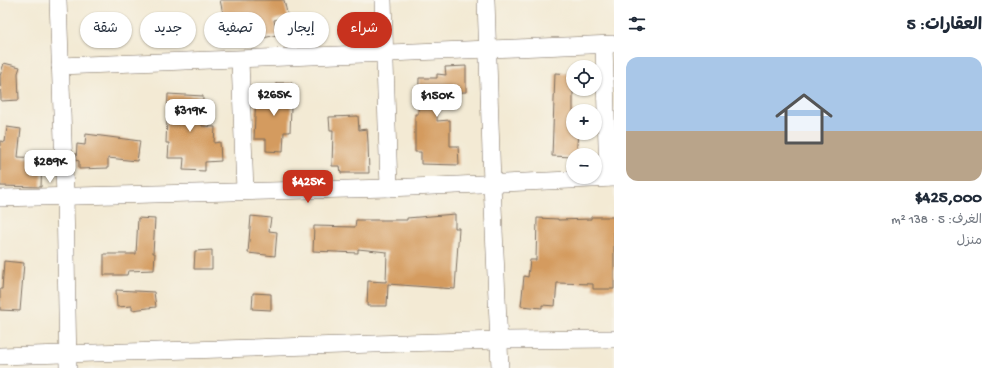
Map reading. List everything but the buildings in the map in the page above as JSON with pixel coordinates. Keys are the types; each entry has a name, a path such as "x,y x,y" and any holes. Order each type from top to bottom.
{"street":[{"path":"58,0 65,196 68,361"},
{"path":"383,0 389,188"},
{"path":"486,0 500,368"},
{"path":"0,198 389,188 611,178 609,44 240,60 60,66"},
{"path":"240,60 245,191"},
{"path":"0,356 68,361 499,340 614,339"}]}
